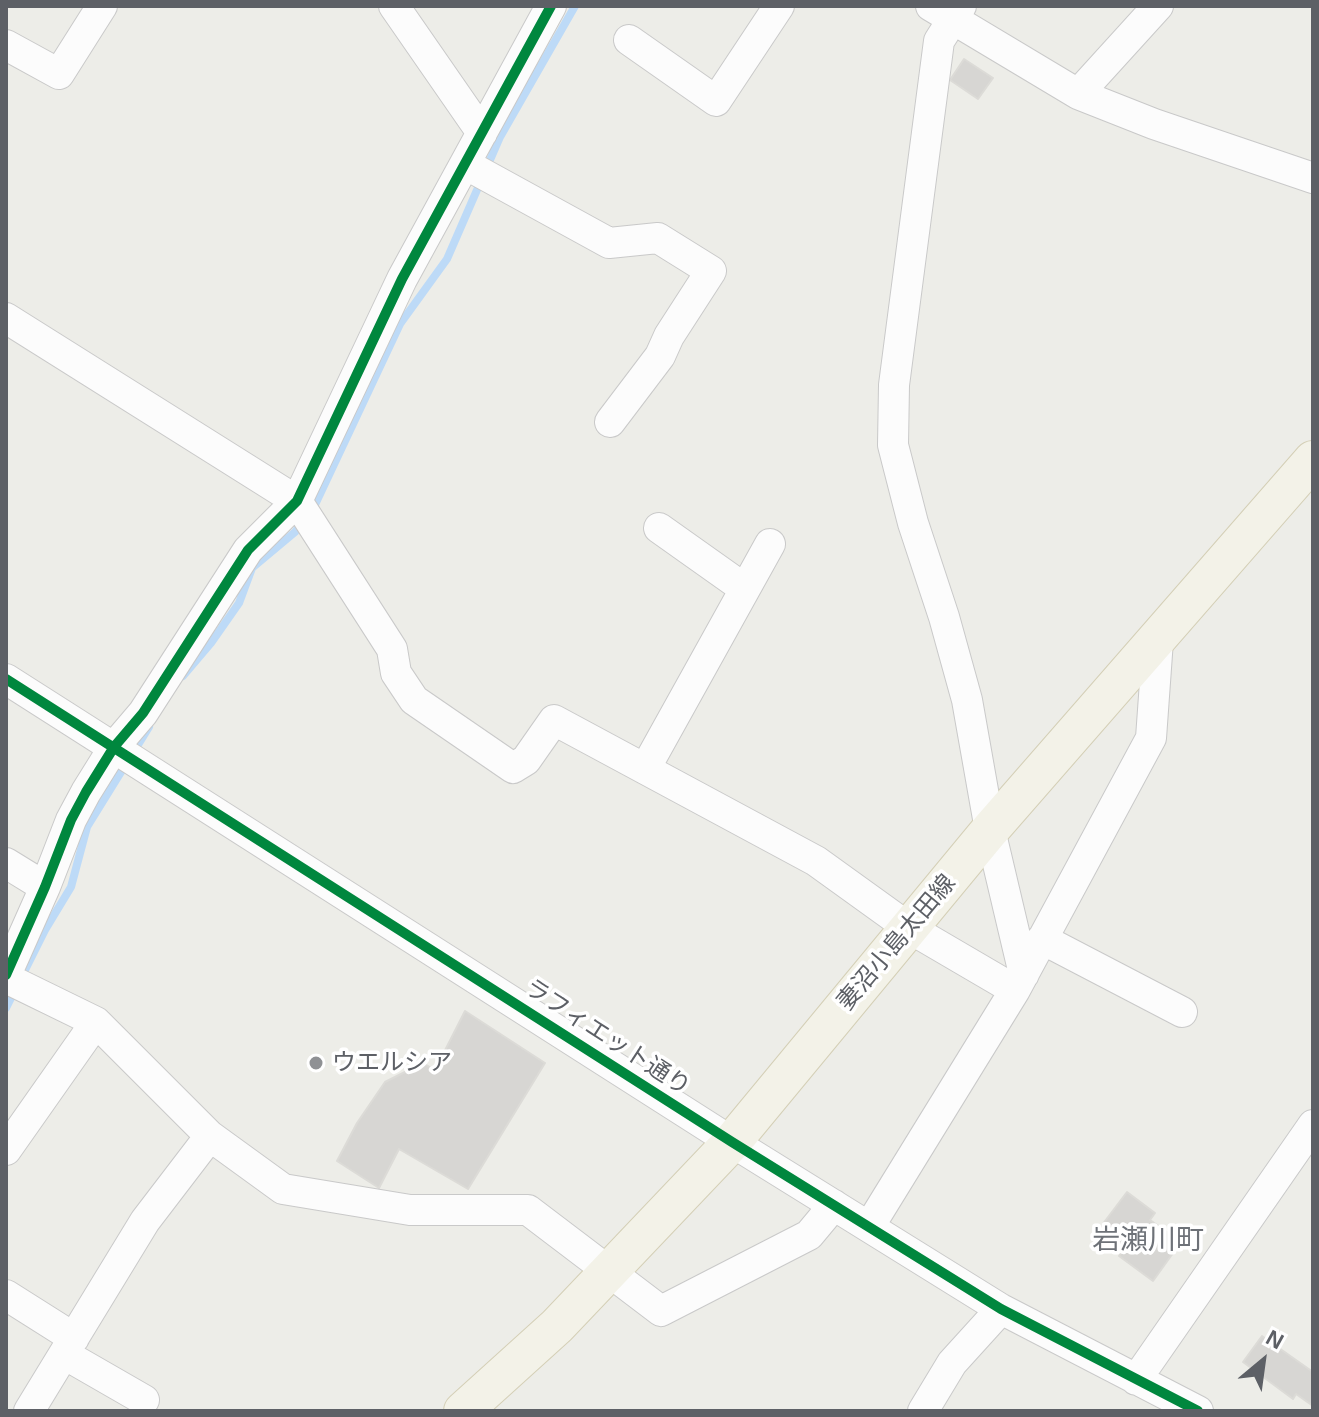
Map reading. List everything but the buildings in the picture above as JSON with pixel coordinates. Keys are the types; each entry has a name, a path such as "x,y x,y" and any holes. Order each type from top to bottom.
{"main road":[{"name":"妻沼小島太田線","path":"463,1411 557,1326 732,1142 990,830 1313,460"}],"street":[{"path":"394,6 482,133"},
{"path":"551,6 402,279 297,501 248,550 143,713 114,747 71,820 6,977 96,1022 210,1136 283,1189 410,1210 528,1210 661,1311 809,1235 834,1205"},
{"path":"629,40 716,101 779,6"},
{"path":"1078,94 1158,6"},
{"path":"6,45 59,74 91,10"},
{"path":"1020,982 967,700 913,523 893,445 894,385 939,41 948,11 1078,94 1154,124 1313,178"},
{"path":"465,164 609,243 658,238 711,271 669,336 660,356 610,422"},
{"path":"6,318 297,501 392,649 396,673 414,700 513,768 526,760 554,720 816,861 909,928 1020,982"},
{"path":"659,528 745,589"},
{"path":"645,769 770,544"},
{"path":"869,1227 1020,982 1151,738 1158,640"},
{"name":"ラフィエット通り","path":"6,679 732,1142 1001,1309 1198,1411"},
{"path":"6,863 45,887"},
{"path":"1042,939 1182,1012"},
{"path":"6,1150 96,1022"},
{"path":"1136,1380 1303,1161 1313,1125"},
{"path":"29,1411 145,1221 210,1136"},
{"path":"6,1295 69,1346 144,1400"},
{"path":"923,1411 952,1363 1001,1309"}],"waterway":[{"path":"312,511 400,324 447,259 500,137 575,6"},
{"path":"183,676 239,603 252,568 303,522"},
{"path":"133,753 149,727"},
{"path":"6,1008 45,930 71,887 87,827 126,764"}],"cycle path":[{"path":"6,975 71,820 86,792 114,747 143,713 248,550 297,501 402,279 551,6"},
{"path":"6,679 732,1142 1001,1309 1198,1411"}],"place":[{"name":"ウエルシア","path":"316,1063"}],"district":[{"name":"岩瀬川町","path":"1148,1241"}]}
